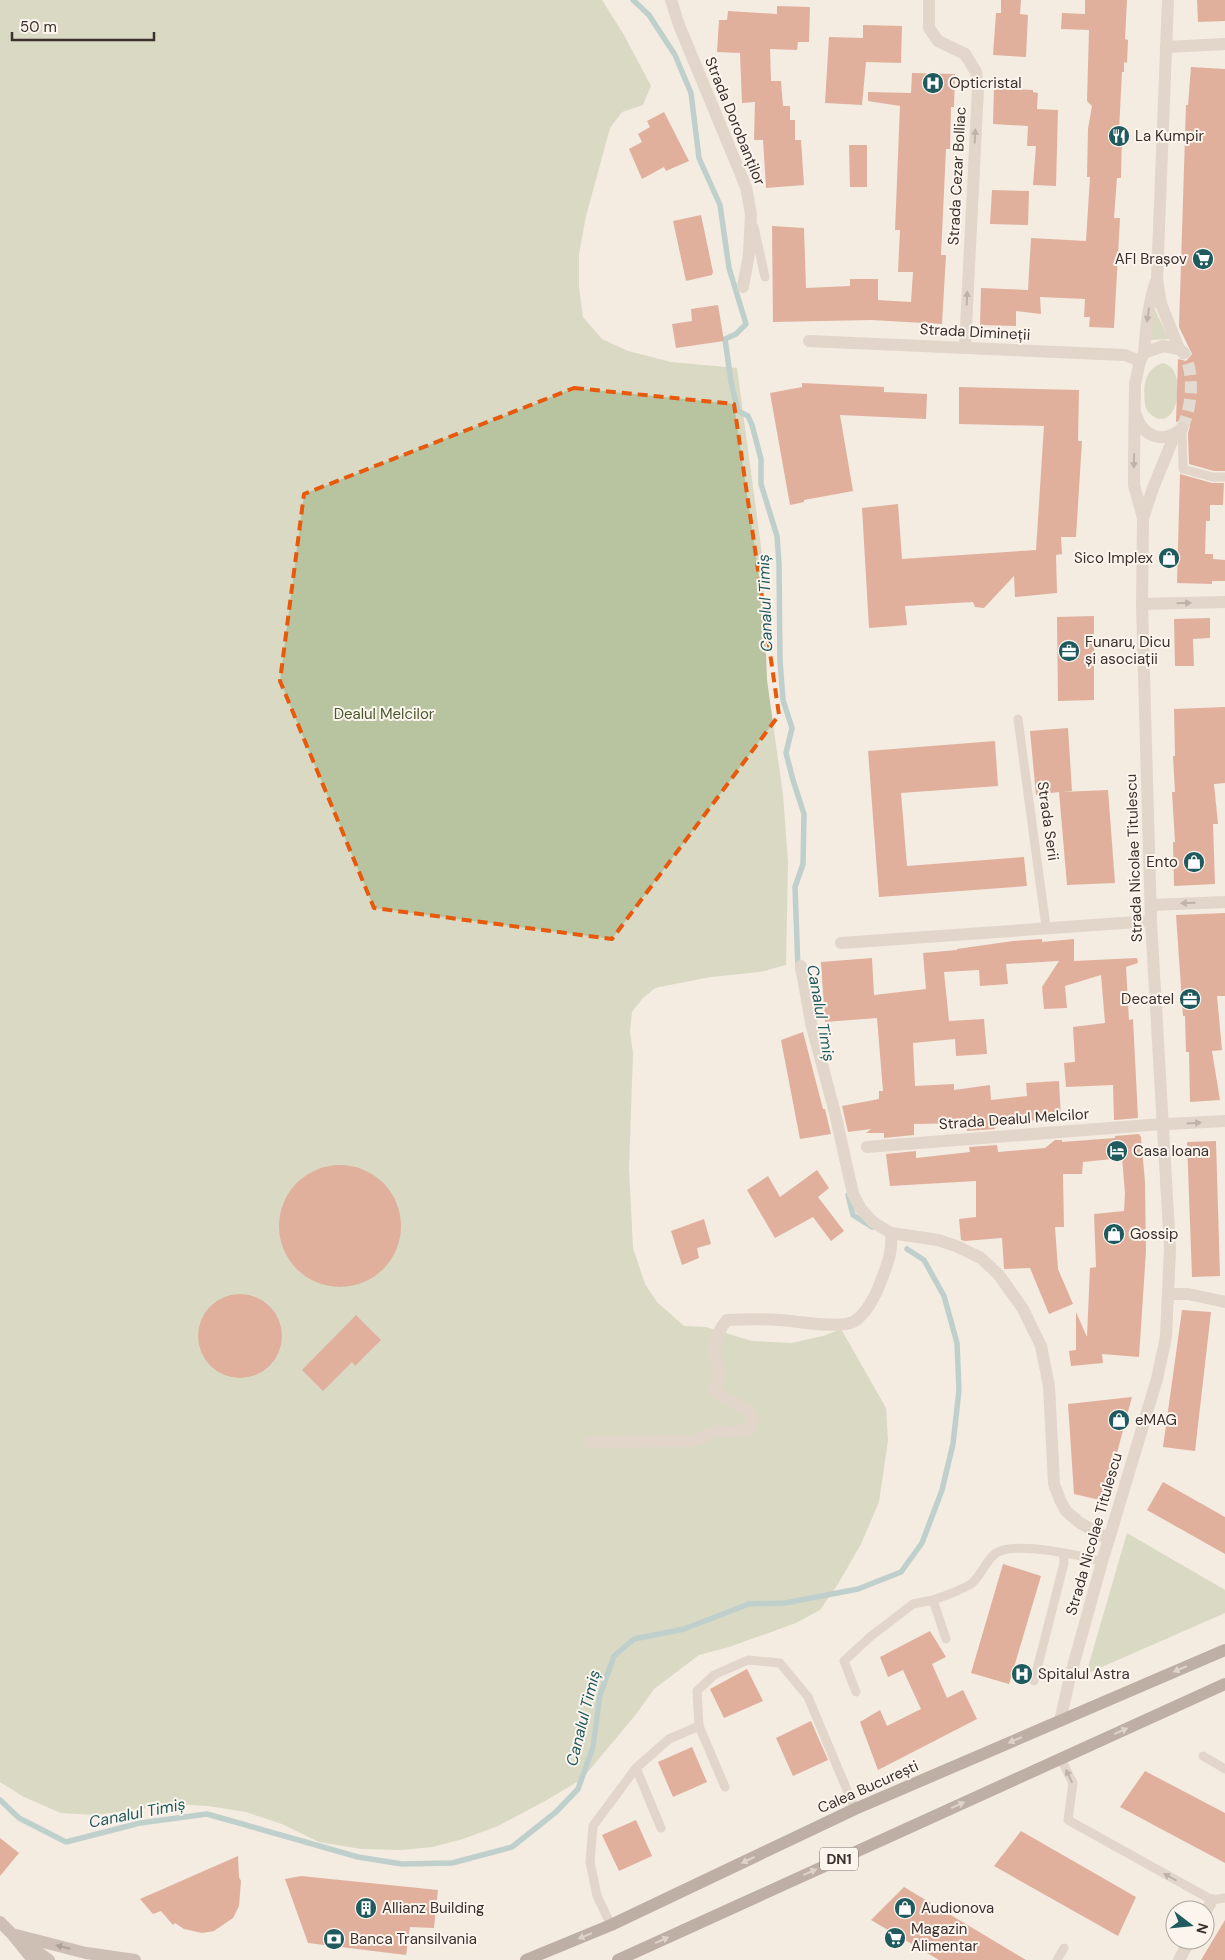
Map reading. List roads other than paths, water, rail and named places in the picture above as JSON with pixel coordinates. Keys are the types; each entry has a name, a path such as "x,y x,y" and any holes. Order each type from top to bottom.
{"main road":[{"name":"Calea București","path":"526,1960 611,1925 855,1809 1225,1650"},
{"name":"DN1","path":"618,1960 1225,1684"},
{"path":"0,1922 34,1960"},
{"path":"12,1934 50,1960"},
{"path":"12,1934 86,1953 135,1960"}],"street":[{"name":"Strada Dorobanților","path":"671,0 679,25 746,187 751,214 749,254 743,287"},
{"name":"Strada Cezar Bolliac","path":"929,0 929,28 938,41 965,54 976,72 978,88 965,347"},
{"name":"Strada Nicolae Titulescu","path":"1142,357 1163,346 1182,351 1161,304 1157,279 1168,0"},
{"path":"1166,47 1225,44"},
{"name":"Strada Nicolae Titulescu","path":"1060,1721 1070,1677 1102,1562 1158,1379 1166,1337 1170,1294 1170,1249 1164,1124 1151,921 1142,604 1143,518 1134,485 1136,377 1142,357 1150,300 1157,279"},
{"name":"Strada Dimineții","path":"809,341 1142,357"},
{"path":"1135,412 1139,425 1155,437 1169,437 1179,431"},
{"name":"Strada Nicolae Titulescu","path":"1143,518 1153,488 1179,431"},
{"path":"1142,604 1225,602"},
{"path":"1151,905 1225,902"},
{"path":"841,943 1151,921"},
{"path":"801,966 811,1023 835,1112 853,1194 873,1222 891,1234 938,1240 956,1246 981,1258 999,1275 1023,1309 1041,1346 1049,1386 1054,1484 1060,1500 1066,1511 1080,1523 1109,1539"},
{"name":"Strada Dealul Melcilor","path":"867,1147 1225,1121"},
{"path":"590,1442 694,1441 715,1431 748,1430 752,1418 747,1409 720,1396 714,1389 720,1373 714,1360 715,1342 723,1325 727,1320 741,1319 839,1325 853,1322 864,1311 876,1294 892,1247 891,1234"},
{"path":"1170,1294 1188,1294 1225,1302"}],"lane":[{"path":"751,214 765,277"},
{"path":"1179,431 1183,469 1214,477 1225,477"},
{"name":"Strada Serii","path":"1018,720 1046,927"},
{"path":"856,1692 844,1661 870,1637 913,1604 933,1600 972,1584 996,1554 1010,1549 1037,1550 1085,1557 1102,1562"},
{"path":"1034,1681 1064,1563 1063,1553"},
{"path":"933,1600 946,1639"},
{"path":"725,1787 699,1726 697,1691 714,1675 748,1660 780,1663 808,1697 855,1809"},
{"path":"611,1925 597,1896 590,1862 593,1826 636,1768 668,1739 699,1726"},
{"path":"1203,1756 1225,1769"},
{"path":"1061,1759 1073,1783 1068,1820 1219,1899"},
{"path":"636,1768 662,1828"},
{"path":"1057,1960 1064,1948"}],"waterway":[{"name":"Canalul Timiș","path":"633,0 649,15 675,55 691,93 699,158 720,205 729,268 746,324 736,334 725,339 731,382 738,411 748,416 752,425 761,459 761,484 777,536 780,661 783,700 792,728 786,753 804,814 803,864 795,887 798,969"},
{"name":"Canalul Timiș","path":"848,1195 853,1215 872,1227"},
{"name":"Canalul Timiș","path":"0,1800 19,1818 66,1842 140,1823 207,1814 358,1857 402,1864 452,1863 512,1847 556,1812 578,1789 593,1747 600,1695 614,1656 634,1639 684,1629 749,1604 785,1603 858,1589 901,1572 922,1543 942,1490 953,1444 959,1390 957,1343 944,1296 924,1260 907,1249"}],"tunnel":[{"path":"1182,428 1188,411 1191,391 1190,371 1184,353"}],"place":[{"name":"Opticristal","path":"933,83"},
{"name":"La Kumpir","path":"1119,136"},
{"name":"AFI Brașov","path":"1203,259"},
{"name":"Sico Implex","path":"1169,558"},
{"name":"Funaru, Dicu și asociații","path":"1069,651"},
{"name":"Ento","path":"1194,862"},
{"name":"Decatel","path":"1190,999"},
{"name":"Casa Ioana","path":"1117,1151"},
{"name":"Gossip","path":"1114,1234"},
{"name":"eMAG","path":"1119,1420"},
{"name":"Spitalul Astra","path":"1022,1674"},
{"name":"Allianz Building","path":"366,1908"},
{"name":"Audionova","path":"905,1908"},
{"name":"Magazin Alimentar","path":"895,1938"},
{"name":"Banca Transilvania","path":"334,1939"}],"park label":[{"name":"Dealul Melcilor","path":"384,714"}]}
